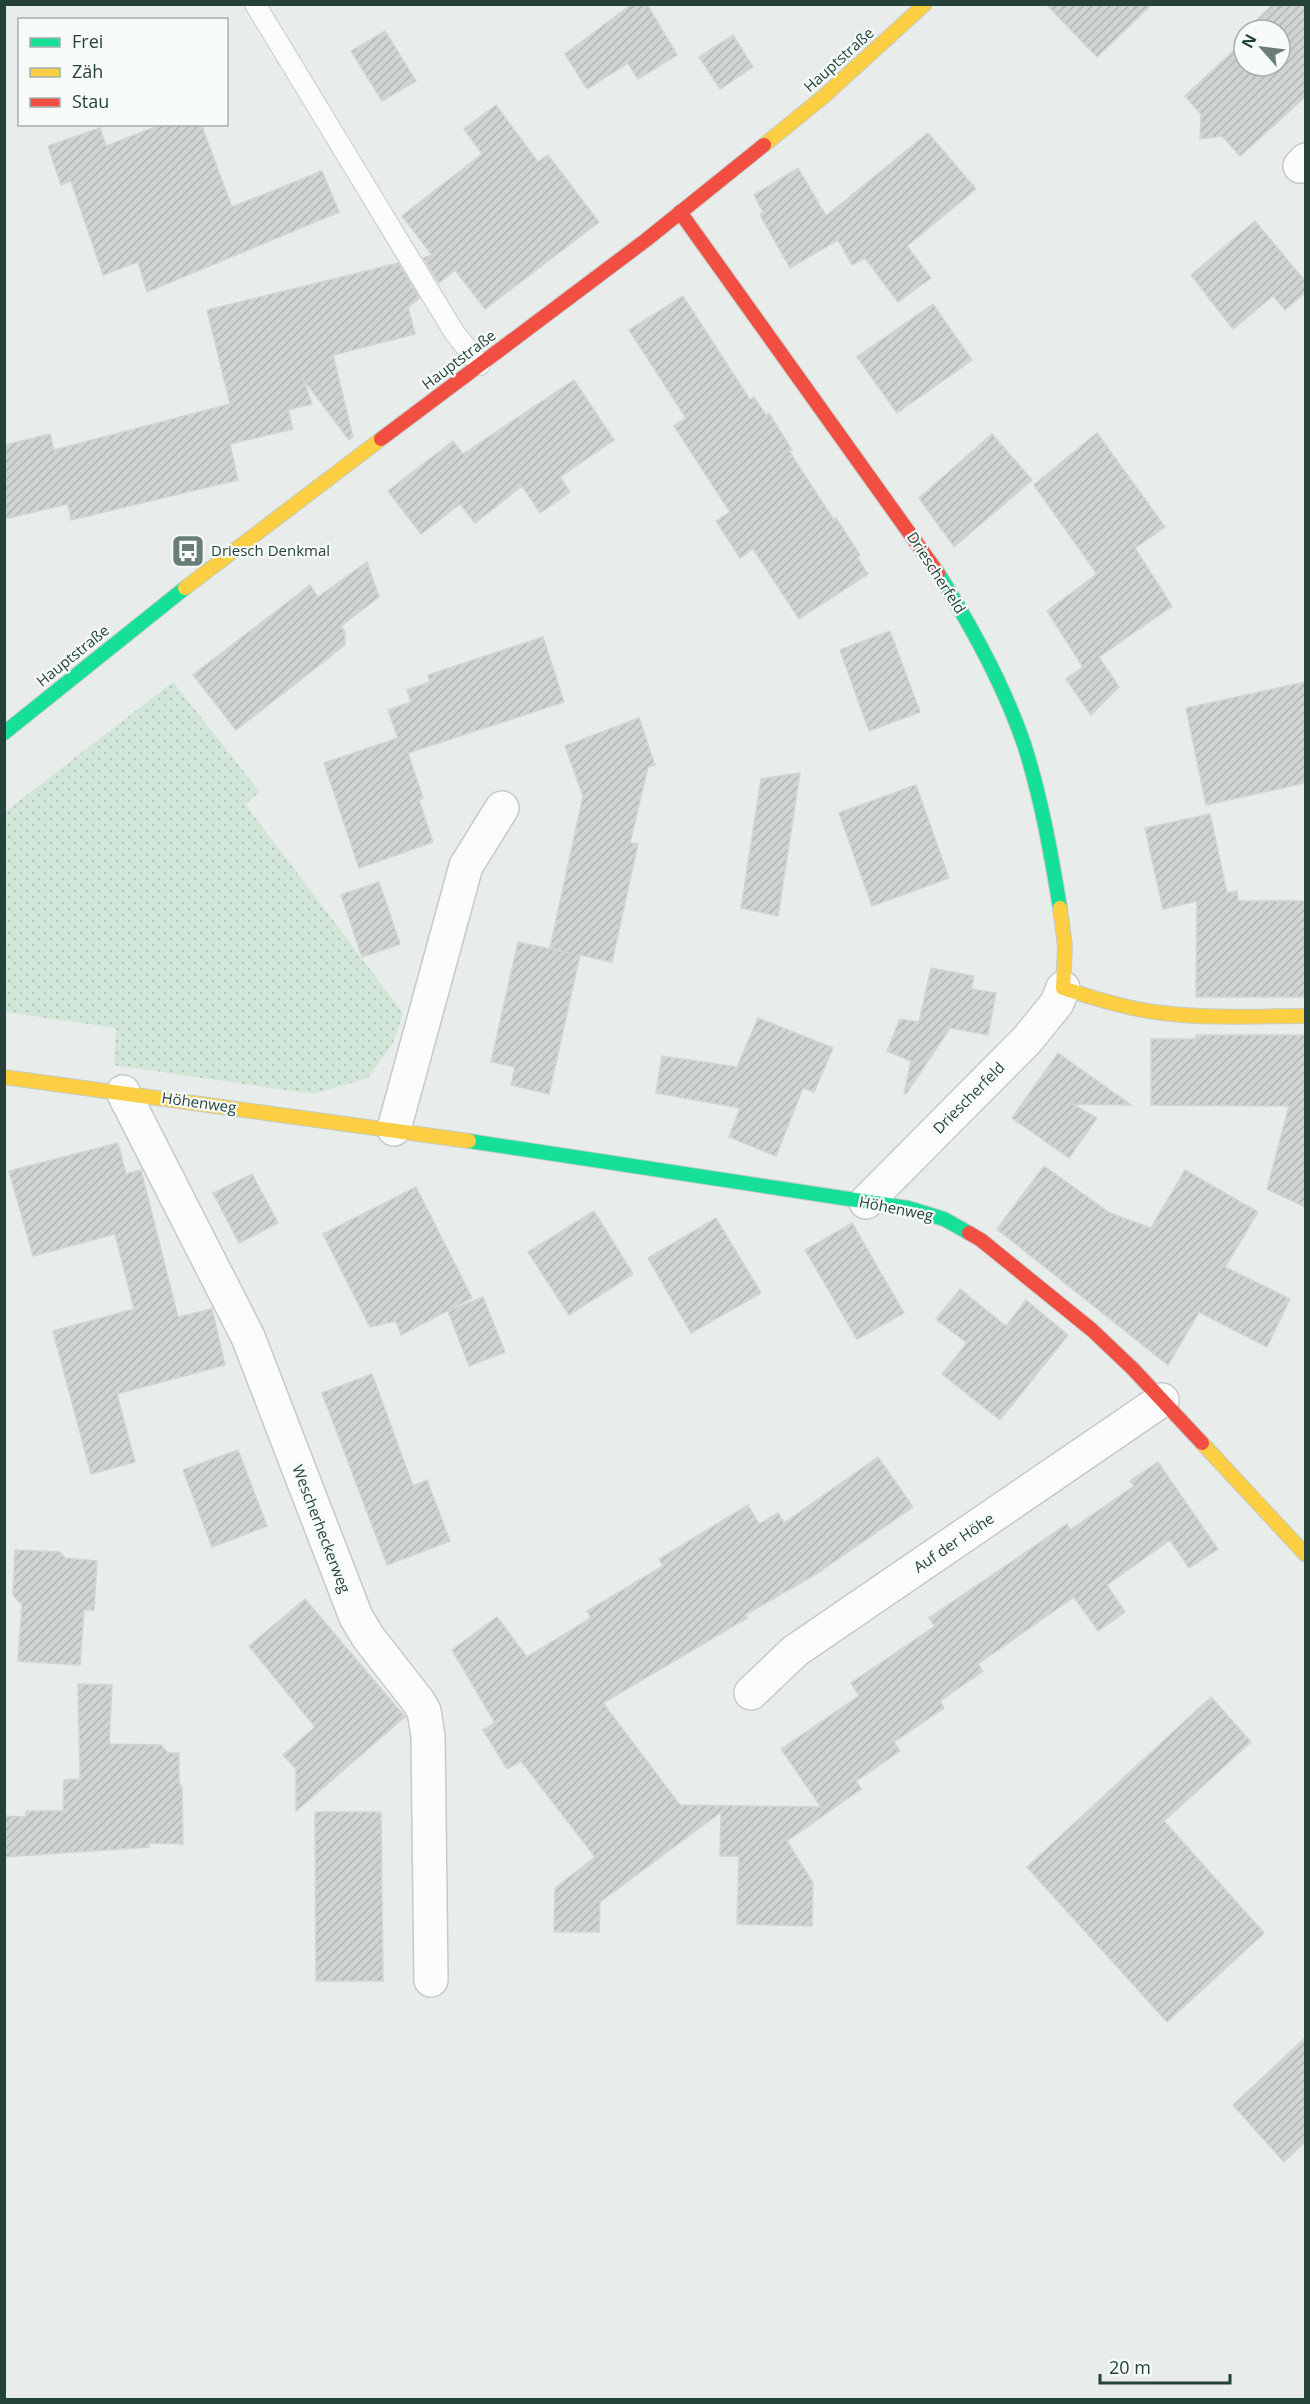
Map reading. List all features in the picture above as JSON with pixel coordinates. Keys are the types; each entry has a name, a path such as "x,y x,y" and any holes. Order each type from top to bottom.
{"street":[{"name":"Hauptstraße","path":"6,728 206,571 680,212 823,97 925,4"},
{"name":"Driescherfeld","path":"680,212 934,567 961,609 1023,740 1039,796 1067,954 1064,988 1057,1003 1027,1040 866,1202"},
{"path":"394,1129 466,866 502,808"},
{"path":"1064,988 1103,1000 1161,1013 1193,1016 1305,1016"},
{"name":"Höhenweg","path":"4,1077 394,1129 925,1212 963,1228 981,1240 1092,1330 1162,1400 1305,1555"},
{"name":"Wescherheckerweg","path":"123,1092 248,1337 356,1617 424,1711 428,1736 431,1980"},
{"name":"Auf der Höhe","path":"751,1693 795,1651 1162,1400"}],"lane":[{"path":"255,4 454,332 480,365"}],"green space":[{"path":"173,682 260,792 245,804 403,1013 393,1043 368,1078 313,1094 114,1065 116,1028 5,1012 5,812"}],"building":[{"path":"632,4 647,4 677,55 638,79 628,63 587,89 565,54"},
{"path":"1046,4 1152,4 1097,57"},
{"path":"1273,4 1305,4 1305,97 1240,156 1222,136 1200,139 1201,114 1185,96 1232,52 1232,78 1292,78 1292,18 1259,18"},
{"path":"385,31 416,81 382,101 351,51"},
{"path":"733,35 753,67 720,89 699,57"},
{"path":"496,105 538,162 548,155 599,222 485,309 455,270 439,283 423,258 432,255 402,216 482,154 464,129"},
{"path":"158,126 202,126 232,207 322,171 339,212 147,292 138,262 103,275 71,181 61,185 48,146 100,128 106,146"},
{"path":"928,133 976,189 907,246 931,278 898,302 865,258 852,265 838,240 790,268 760,215 763,212 754,195 798,168 826,216"},
{"path":"1255,221 1305,281 1305,293 1285,310 1273,296 1233,329 1191,275"},
{"path":"398,263 420,298 408,307 415,334 333,355 353,437 349,440 303,379 312,404 288,410 293,429 230,444 238,480 71,520 68,504 4,519 4,445 50,434 54,450 230,404 207,310"},
{"path":"683,296 750,400 754,397 766,415 769,413 792,450 789,451 860,555 857,557 868,574 799,619 753,549 740,558 716,521 730,512 674,426 686,418 629,330"},
{"path":"933,304 972,360 897,413 857,357"},
{"path":"574,380 614,440 560,477 570,492 540,513 522,486 475,523 460,504 421,534 388,491 453,441 463,454"},
{"path":"1097,433 1165,527 1135,548 1172,606 1099,657 1119,687 1091,715 1066,679 1083,667 1047,611 1097,574 1034,485"},
{"path":"992,434 1032,480 954,547 919,498"},
{"path":"367,562 379,597 341,626 345,632 345,645 236,730 193,675 310,585 318,597"},
{"path":"890,631 920,712 869,731 840,650"},
{"path":"543,637 564,702 408,753 423,798 419,800 433,842 359,868 324,763 398,738 388,710 411,702 407,690 430,682 428,675"},
{"path":"1305,682 1305,783 1206,805 1186,708"},
{"path":"639,718 655,765 648,767 630,843 638,844 612,962 580,955 549,1094 511,1085 515,1067 491,1062 518,942 574,954 550,948 583,796 565,746"},
{"path":"800,773 778,916 741,908 761,779"},
{"path":"916,785 949,878 872,906 839,813"},
{"path":"1210,814 1227,893 1237,891 1238,901 1305,901 1305,997 1196,997 1197,901 1163,909 1145,828"},
{"path":"379,882 400,944 362,957 341,895"},
{"path":"931,968 974,976 971,989 996,993 988,1035 950,1028 906,1094 904,1093 911,1061 887,1051 900,1019 919,1022"},
{"path":"758,1018 833,1048 814,1092 803,1088 776,1156 729,1137 740,1108 656,1093 662,1056 737,1067"},
{"path":"1196,1035 1305,1035 1305,1207 1267,1189 1289,1106 1151,1105 1151,1039 1196,1039"},
{"path":"1058,1053 1131,1105 1072,1104 1097,1118 1069,1158 1012,1118"},
{"path":"118,1143 126,1174 141,1170 178,1317 212,1309 225,1365 117,1394 135,1462 91,1474 53,1331 134,1309 115,1234 33,1256 9,1171"},
{"path":"1044,1166 1110,1213 1151,1228 1185,1170 1258,1212 1225,1267 1290,1299 1267,1347 1199,1312 1168,1365 997,1229"},
{"path":"252,1174 278,1223 239,1243 213,1193"},
{"path":"416,1187 472,1298 401,1335 396,1321 370,1327 323,1234"},
{"path":"594,1211 633,1274 569,1315 528,1252"},
{"path":"716,1218 761,1293 691,1333 648,1258"},
{"path":"852,1223 904,1313 857,1339 805,1250"},
{"path":"960,1289 1006,1326 1026,1300 1068,1335 1000,1420 942,1374 967,1343 936,1319"},
{"path":"483,1297 505,1352 469,1366 448,1311"},
{"path":"372,1374 413,1486 427,1480 450,1541 387,1565 322,1393"},
{"path":"238,1450 267,1526 212,1547 183,1470"},
{"path":"878,1457 913,1507 816,1574 745,1615 747,1618 603,1703 680,1805 821,1807 781,1749 859,1696 851,1683 935,1626 929,1618 1067,1524 1070,1530 1134,1486 1130,1481 1158,1462 1218,1549 1189,1568 1170,1540 1107,1585 1125,1612 1098,1631 1074,1597 978,1664 983,1671 940,1701 944,1708 894,1742 900,1751 856,1781 861,1789 787,1841 813,1883 812,1926 737,1924 739,1856 720,1856 721,1812 600,1902 599,1932 554,1932 555,1888 595,1857 521,1761 507,1769 483,1730 495,1723 452,1650 497,1617 527,1657 591,1618 587,1611 663,1566 659,1559 748,1505 759,1524 778,1513 784,1523"},
{"path":"15,1550 60,1552 65,1558 97,1561 94,1610 84,1610 80,1665 18,1661 22,1605 13,1595"},
{"path":"305,1599 405,1717 296,1811 296,1769 283,1755 315,1727 249,1646"},
{"path":"78,1684 112,1685 109,1744 161,1745 168,1753 179,1753 183,1844 149,1843 149,1847 4,1857 4,1816 26,1817 26,1811 63,1811 64,1780 80,1779"},
{"path":"1211,1697 1251,1742 1164,1821 1264,1933 1167,2022 1027,1867"},
{"path":"315,1812 381,1812 383,1981 316,1981"},
{"path":"1305,2038 1305,2142 1284,2162 1233,2105"}],"traffic: fast":[{"path":"938,573 986,656 1016,721 1040,805 1060,908"},
{"path":"4,733 185,588"},
{"path":"469,1141 908,1208 944,1219 969,1233"}],"traffic: slow":[{"path":"764,145 823,97 925,4"},
{"path":"185,588 381,439"},
{"path":"1060,908 1065,946 1063,988 1112,1003 1162,1013 1216,1017 1306,1016"},
{"path":"4,1077 469,1141"},
{"path":"1202,1443 1306,1555"}],"traffic: jam":[{"path":"381,439 646,240 764,145"},
{"path":"680,212 938,573"},
{"path":"969,1233 981,1240 1092,1330 1133,1369 1202,1443"}],"place":[{"name":"Driesch Denkmal","path":"188,551"}]}
